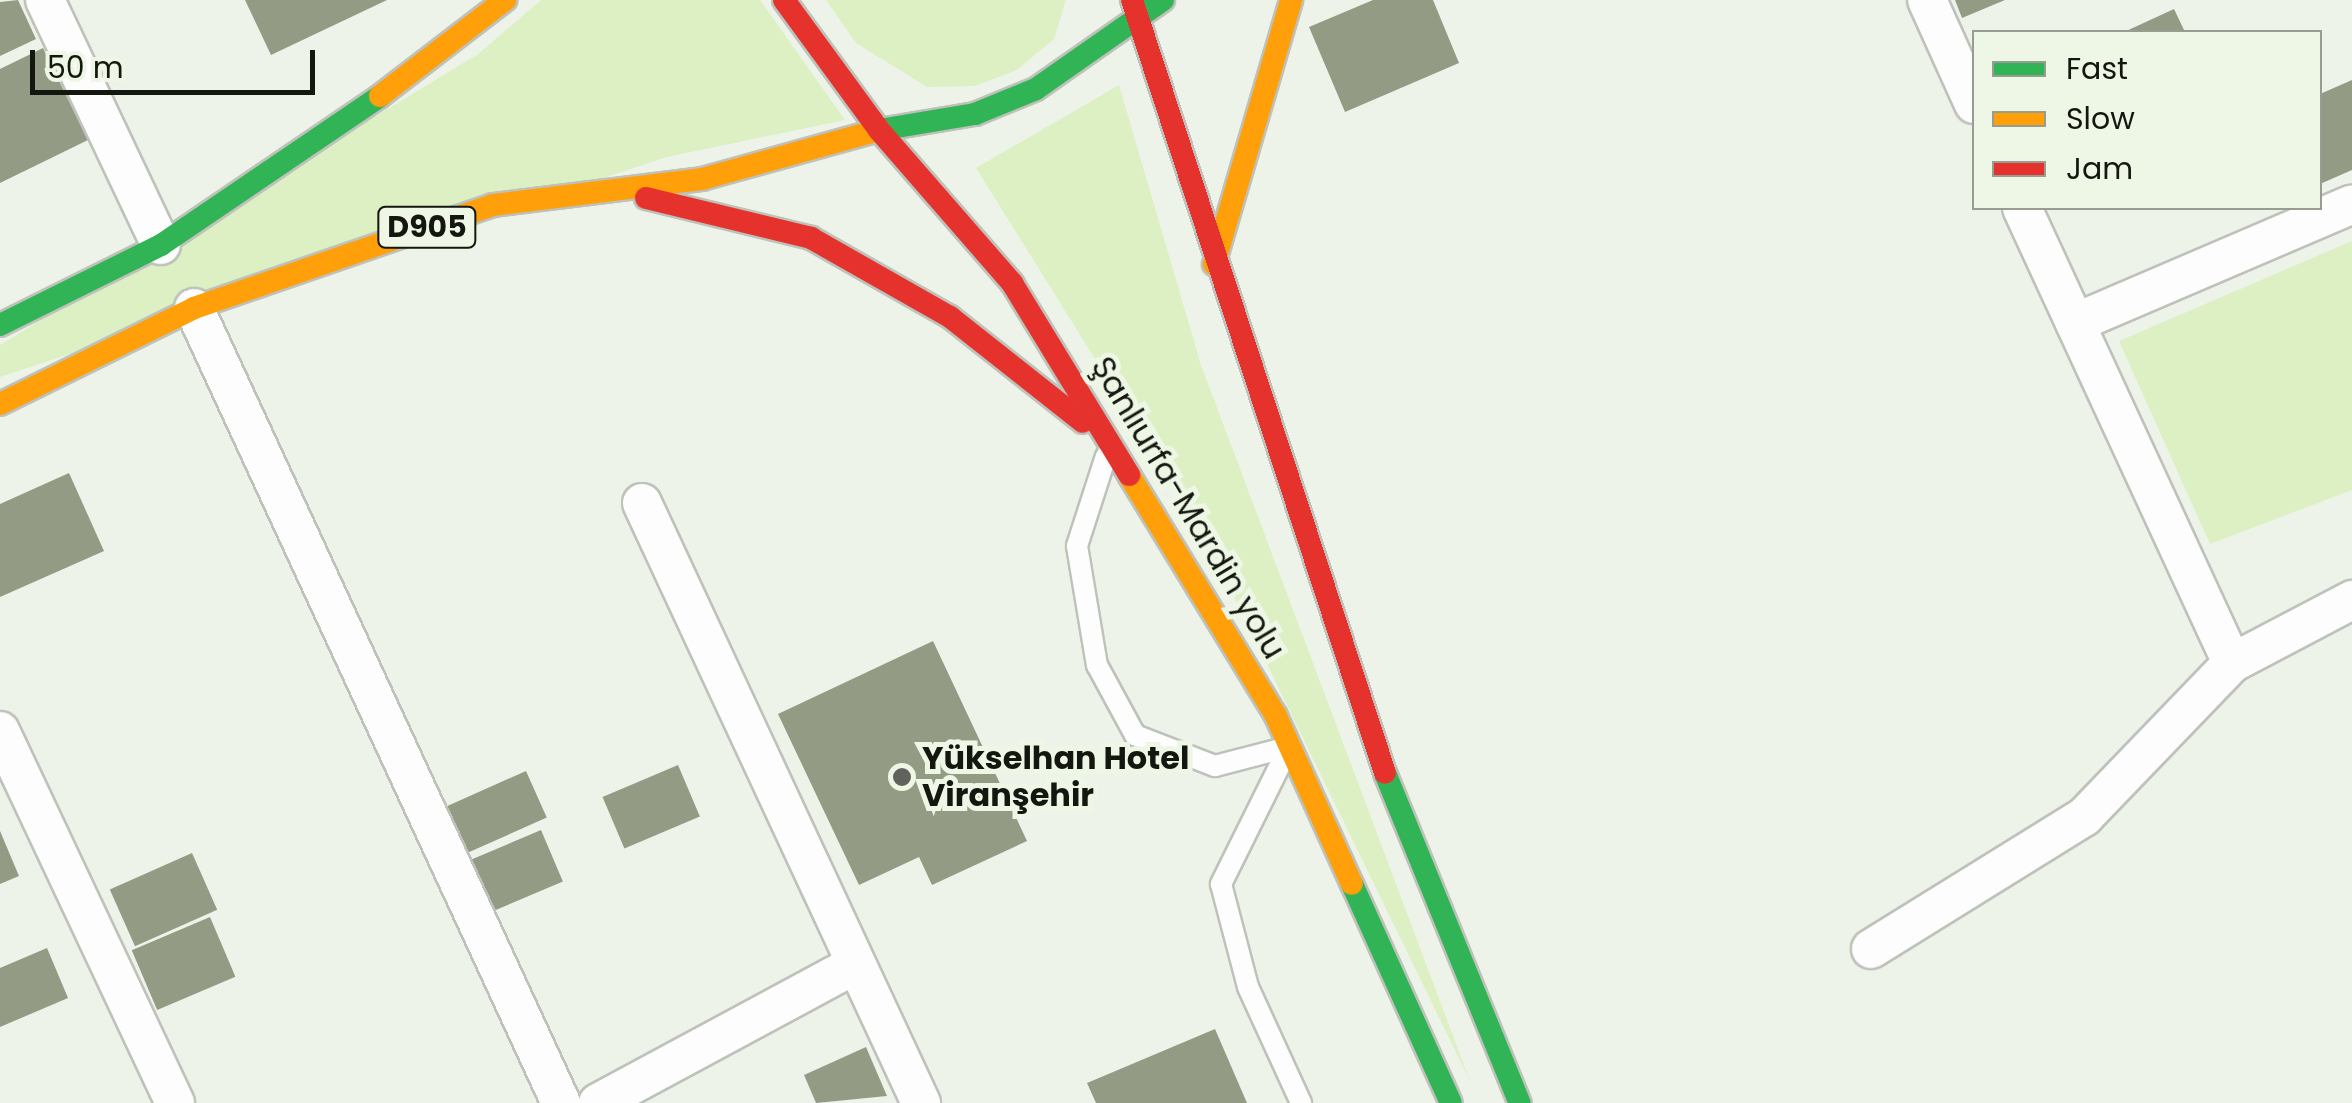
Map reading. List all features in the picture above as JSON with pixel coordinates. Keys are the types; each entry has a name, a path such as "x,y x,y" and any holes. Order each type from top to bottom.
{"main road":[{"path":"463,34 483,0"},
{"path":"0,324 161,245 289,166 506,0"},
{"name":"Şanlıurfa-Mardin yolu","path":"784,0 879,130 1012,283 1110,443 1290,746 1450,1103"},
{"path":"879,130 975,114 1036,89 1135,10 1162,0"},
{"path":"1214,264 1292,0"},
{"path":"1135,10 1214,264 1387,779 1520,1103"},
{"name":"D905","path":"0,404 194,308 492,205 702,179 879,130"},
{"path":"614,190 810,238 950,317 1110,443"}],"street":[{"path":"45,0 161,245"},
{"path":"444,0 463,34"},
{"path":"1927,0 1972,100"},
{"path":"2076,323 2352,204"},
{"path":"2023,210 2232,663"},
{"path":"194,308 561,1103"},
{"path":"642,502 921,1103"},
{"path":"1871,949 2084,818 2232,663 2352,600"},
{"path":"0,731 175,1103"},
{"path":"598,1103 856,964"}],"lane":[{"path":"1110,443 1077,546 1097,665 1135,735 1215,766 1290,746"},
{"path":"1290,746 1221,884 1248,987 1302,1103"}],"green space":[{"path":"541,0 760,0 845,120 667,157 0,377 0,345 478,54"},
{"path":"826,0 1066,0 1054,39 1017,70 975,86 927,87 856,43"},
{"path":"1119,85 1201,365 1470,1081 1201,529 976,168"},
{"path":"2352,241 2352,490 2210,544 2119,341"}],"building":[{"path":"18,0 36,39 0,56 0,2"},
{"path":"245,0 387,0 271,55"},
{"path":"1373,0 1433,0 1459,63 1345,112 1309,27"},
{"path":"1955,0 2005,0 1962,18"},
{"path":"2174,9 2184,30 2128,30"},
{"path":"43,48 88,140 0,183 0,69"},
{"path":"2352,80 2352,170 2322,183 2322,93"},
{"path":"69,473 104,551 0,597 0,504"},
{"name":"Yükselhan Hotel Viranşehir","path":"933,641 1027,841 932,885 919,857 859,885 778,714"},
{"path":"678,765 700,817 624,849 603,797"},
{"path":"526,771 547,818 461,856 440,809"},
{"path":"541,830 563,882 487,914 466,862"},
{"path":"0,831 19,876 0,884"},
{"path":"192,853 217,910 135,946 110,890"},
{"path":"210,917 235,977 157,1010 132,950"},
{"path":"47,948 68,998 0,1027 0,968"},
{"path":"1215,1029 1247,1103 1096,1103 1087,1083"},
{"path":"866,1047 887,1096 816,1103 804,1075"}],"traffic: fast":[{"path":"879,130 975,114 1036,89 1163,0"},
{"path":"0,325 161,245 380,96"},
{"path":"1385,773 1520,1103"},
{"path":"1352,884 1451,1103"}],"traffic: slow":[{"path":"380,96 505,0"},
{"path":"1214,264 1291,0"},
{"path":"0,404 194,308 493,205 702,179 879,130"},
{"path":"1129,475 1276,716 1352,884"}],"traffic: jam":[{"path":"784,0 879,130 1012,283 1129,475"},
{"path":"1132,0 1385,773"},
{"path":"646,198 811,238 950,317 1083,422"}],"place":[{"name":"Yükselhan Hotel Viranşehir","path":"902,777"}]}
